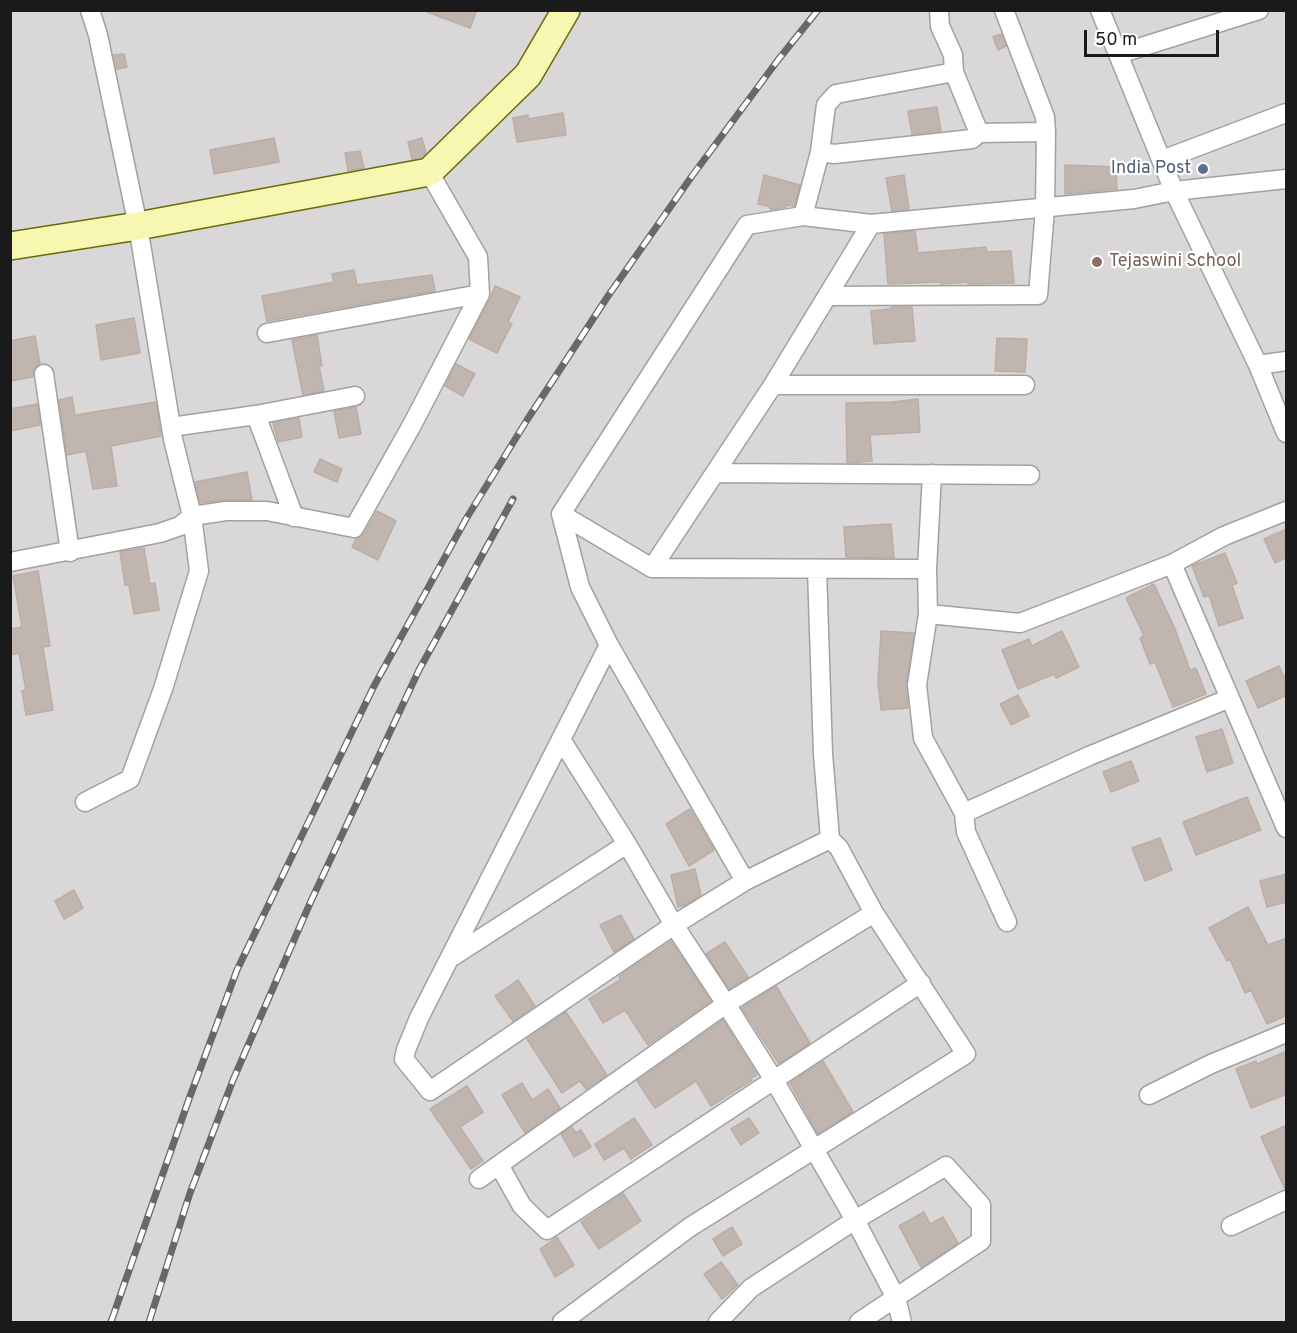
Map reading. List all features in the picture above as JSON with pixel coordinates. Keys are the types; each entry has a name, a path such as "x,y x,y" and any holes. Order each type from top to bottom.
{"street":[{"path":"85,802 129,779 164,689 199,571 192,516 171,427 138,226 98,35 90,10"},
{"path":"10,246 138,226 429,172 528,75 566,10"},
{"path":"939,10 940,26 953,55 954,72 979,133"},
{"path":"827,296 1038,296 1046,208 1045,117 1004,10"},
{"path":"1100,10 1174,191 1258,365 1287,433"},
{"path":"1119,54 1259,10"},
{"path":"803,216 820,152 826,105 836,94 954,72"},
{"path":"1162,160 1287,113"},
{"path":"820,152 834,154 972,139 979,133 1046,132"},
{"path":"10,562 160,533 180,526 192,516 226,511 267,511 354,528 412,425 480,294 478,257 429,172"},
{"path":"745,880 609,645 580,587 561,514 747,225 803,216 871,224 1134,199 1174,191 1287,179"},
{"path":"652,568 773,385 871,224"},
{"path":"267,333 480,294"},
{"path":"1258,365 1287,361"},
{"path":"44,374 70,552"},
{"path":"773,385 1024,385"},
{"path":"171,427 256,416 355,396"},
{"path":"256,416 294,517"},
{"path":"716,472 1030,475"},
{"path":"932,474 927,569 928,614 917,685 923,738 964,813 966,832 1007,922"},
{"path":"928,614 1020,623 1172,564 1224,536 1287,511"},
{"path":"561,514 652,568 927,569"},
{"path":"1172,564 1287,828"},
{"path":"562,1323 690,1227 966,1054 874,913 839,848 830,839 823,754 817,569"},
{"path":"609,645 419,1018 406,1050 404,1059 430,1091 674,925 745,880 830,839"},
{"path":"964,813 1089,756 1230,698"},
{"path":"562,741 627,844 674,925 774,1080 815,1150 896,1298 902,1323"},
{"path":"450,958 627,844"},
{"path":"479,1179 726,1004 874,913"},
{"path":"499,1165 522,1206 547,1230 921,983"},
{"path":"1149,1095 1210,1064 1287,1033"},
{"path":"718,1323 751,1288 855,1220 946,1166 981,1205 981,1242 859,1323"},
{"path":"1231,1226 1287,1200"}],"shaded area":[{"path":"11,11 1286,11 1286,1322 11,1322"}],"building":[{"path":"427,10 477,10 470,28 427,12"},
{"path":"1001,34 1006,46 998,50 993,37"},
{"path":"124,54 127,67 117,69 114,55"},
{"path":"937,107 941,131 912,134 908,111"},
{"path":"563,113 566,135 517,142 513,118 528,115 528,119"},
{"path":"274,138 279,162 214,174 210,150"},
{"path":"422,138 426,153 412,159 408,142"},
{"path":"360,151 364,168 348,171 345,153"},
{"path":"1065,165 1116,167 1117,189 1065,194"},
{"path":"764,175 800,185 794,206 787,205 770,210 771,207 758,204"},
{"path":"904,175 909,209 892,211 886,178"},
{"path":"915,231 918,253 986,247 987,252 1011,251 1014,283 888,284 884,234"},
{"path":"354,270 357,285 432,275 435,291 267,321 262,296 334,282 332,274"},
{"path":"495,286 520,297 508,322 512,324 497,353 469,339"},
{"path":"891,307 912,307 915,341 874,344 871,311 891,309"},
{"path":"134,318 140,353 101,360 96,325"},
{"path":"317,335 322,366 319,366 324,391 303,395 292,340"},
{"path":"35,336 40,364 34,369 33,377 10,381 10,341"},
{"path":"997,338 1027,339 1025,372 995,371"},
{"path":"456,364 475,374 463,396 445,386"},
{"path":"72,397 75,415 156,402 161,436 111,446 117,486 93,489 86,451 67,455 59,400"},
{"path":"918,399 920,432 870,435 872,461 847,463 846,403"},
{"path":"37,404 40,425 10,431 10,409"},
{"path":"356,407 361,434 339,438 334,411"},
{"path":"299,418 302,437 278,442 273,423"},
{"path":"320,459 342,469 337,482 314,472"},
{"path":"247,472 252,500 200,503 195,482"},
{"path":"377,511 396,521 378,560 352,547 356,539 364,534"},
{"path":"891,524 894,558 846,557 844,527"},
{"path":"1287,529 1287,557 1275,563 1264,539"},
{"path":"144,548 150,584 155,583 159,610 134,614 129,585 125,585 120,552"},
{"path":"1225,553 1237,583 1232,585 1243,618 1219,626 1209,595 1204,597 1192,566"},
{"path":"38,571 50,646 43,647 53,710 26,715 22,691 26,690 19,653 10,655 10,629 22,627 13,576"},
{"path":"1154,584 1175,629 1190,670 1196,668 1206,694 1173,707 1155,662 1150,664 1140,638 1144,636 1126,598"},
{"path":"881,631 914,633 906,684 908,708 881,710 878,682"},
{"path":"1062,631 1079,667 1056,678 1054,674 1018,689 1002,650 1029,639 1032,646"},
{"path":"1279,666 1287,683 1287,695 1258,708 1246,681"},
{"path":"1018,695 1029,716 1011,725 1000,704"},
{"path":"1222,729 1233,763 1207,772 1196,737"},
{"path":"1131,761 1139,781 1111,792 1103,772"},
{"path":"1247,797 1261,830 1196,855 1183,822"},
{"path":"690,809 714,850 689,866 666,824"},
{"path":"1160,838 1172,870 1145,881 1132,848"},
{"path":"695,869 701,895 678,907 671,875"},
{"path":"1287,874 1287,902 1267,907 1260,881"},
{"path":"74,890 83,908 64,919 55,901"},
{"path":"1248,907 1268,945 1287,938 1287,1015 1267,1024 1251,990 1245,993 1230,959 1227,961 1209,928"},
{"path":"621,915 634,939 614,952 600,925"},
{"path":"671,941 711,1001 648,1045 625,1010 603,1023 589,999 620,980 619,977 625,972"},
{"path":"725,942 748,977 729,989 706,954"},
{"path":"518,980 535,1006 513,1021 495,996"},
{"path":"776,986 810,1043 779,1064 742,1008"},
{"path":"566,1012 607,1075 586,1089 580,1081 562,1093 527,1039"},
{"path":"723,1020 757,1075 711,1106 696,1081 655,1108 637,1081"},
{"path":"1287,1051 1287,1094 1251,1108 1236,1069 1256,1061 1257,1064"},
{"path":"823,1061 853,1112 818,1134 790,1083"},
{"path":"522,1083 532,1100 548,1089 560,1108 525,1133 502,1095"},
{"path":"467,1086 483,1112 460,1127 483,1161 471,1169 430,1109"},
{"path":"634,1118 652,1145 631,1159 624,1148 604,1160 595,1144"},
{"path":"749,1118 759,1133 741,1145 731,1129"},
{"path":"1287,1125 1287,1189 1285,1189 1261,1137"},
{"path":"572,1127 576,1133 581,1130 591,1147 574,1157 561,1134"},
{"path":"623,1193 641,1221 599,1249 581,1222"},
{"path":"924,1212 930,1224 943,1217 958,1243 921,1267 899,1226"},
{"path":"732,1227 742,1244 723,1256 713,1239"},
{"path":"557,1237 574,1265 555,1277 540,1249"},
{"path":"721,1262 738,1285 722,1299 704,1274"}],"railway":[{"path":"111,1322 237,970 374,686 466,519 608,296 692,176 818,10"},
{"path":"149,1322 190,1193 233,1080 311,901 419,670 513,499"}],"place":[{"name":"India Post","path":"1203,169"},
{"name":"Tejaswini School","path":"1097,262"}]}
